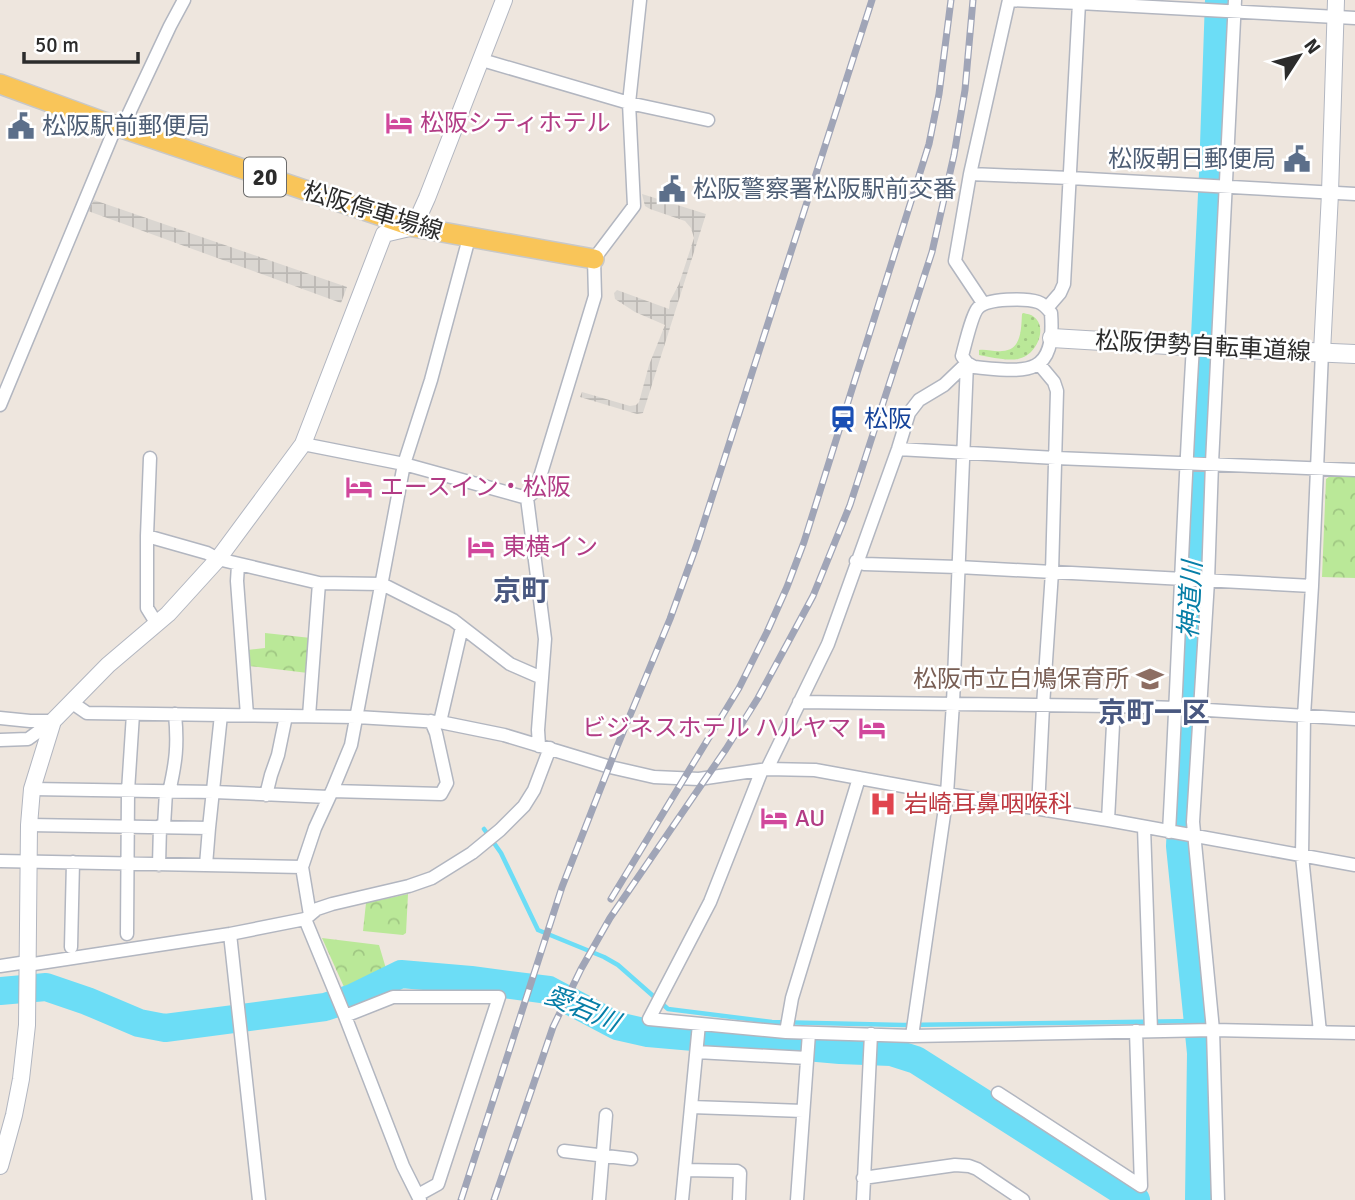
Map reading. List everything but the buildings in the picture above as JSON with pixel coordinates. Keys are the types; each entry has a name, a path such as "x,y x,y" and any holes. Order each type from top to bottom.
{"main road":[{"name":"松阪停車場線","path":"0,84 414,227 594,259"},
{"name":"松阪伊勢自転車道線","path":"1052,338 1355,354"}],"street":[{"path":"0,405 119,127 184,0"},
{"path":"0,740 28,738 52,721 108,665 168,614 218,559 303,444 384,234 414,227 504,0"},
{"path":"527,498 536,490 595,296 594,259 634,206 629,103 640,0"},
{"path":"983,303 955,261 970,174 1009,0 1233,8 1355,18"},
{"path":"1320,1032 1302,856 1304,716 1318,468 1336,0"},
{"path":"1046,307 1060,293 1064,284 1079,3"},
{"path":"1218,1200 1212,1030 1193,836 1208,581 1223,186 1233,8"},
{"path":"482,60 629,103 708,120"},
{"path":"970,174 1355,194"},
{"path":"344,1013 393,997 499,997 438,1184 419,1197 404,1166 336,995 307,917 302,867 315,828 351,745 404,464 431,380 469,238"},
{"path":"999,300 1042,303 1051,313 1052,338 1045,357 1038,364 1026,369 974,367 967,363 962,356 976,309 983,303 999,300"},
{"path":"1170,832 1193,346"},
{"path":"967,363 944,385 919,400 909,413 828,644 764,769 710,902 649,1019 699,1025 787,1025 808,1036 871,1035 913,1029 1136,1031 1151,1025 1188,1030 1355,1033"},
{"path":"913,1029 947,794 967,363"},
{"path":"1038,364 1054,382 1057,391 1052,572 1038,808"},
{"path":"303,444 404,464 527,498"},
{"path":"898,449 1355,470"},
{"path":"150,458 146,536 147,608 156,624"},
{"path":"0,966 27,968 230,934 307,917 317,909 332,904 432,878 500,831 524,806 534,790 544,747 538,730 545,639 527,498"},
{"path":"146,536 207,553 238,565 319,583 382,584 453,620 509,664 542,678"},
{"path":"856,561 864,564 1312,586"},
{"path":"238,565 247,715"},
{"path":"309,716 319,583"},
{"path":"32,789 267,795 441,794 447,783 436,722 462,627"},
{"path":"71,702 87,713 357,717 436,722 504,735 610,767 654,777 699,779 764,769 814,770 1355,864"},
{"path":"799,702 1114,706 1355,719"},
{"path":"1108,820 1114,706"},
{"path":"127,934 128,791 133,714"},
{"path":"159,865 162,826 177,743 175,715"},
{"path":"206,865 221,715"},
{"path":"267,795 286,716"},
{"path":"0,718 52,721"},
{"path":"0,1166 21,1079 27,1025 29,825 32,789 52,721"},
{"path":"787,1025 792,998 859,778"},
{"path":"29,825 209,828"},
{"path":"1144,827 1151,1025"},
{"path":"0,861 302,867"},
{"path":"71,947 73,862"},
{"path":"230,934 259,1200"},
{"path":"682,1200 699,1025"},
{"path":"998,1093 1141,1186 1136,1031"},
{"path":"863,1200 871,1035"},
{"path":"797,1200 808,1036"},
{"path":"697,1051 807,1057"},
{"path":"691,1107 803,1111"},
{"path":"598,1200 606,1115"},
{"path":"564,1151 631,1159"},
{"path":"863,1178 955,1165 969,1166 1023,1200"},
{"path":"685,1170 737,1171 740,1174 738,1200"}],"green space":[{"path":"1023,313 1033,316 1040,327 1038,341 1030,353 1018,359 979,355 979,350 1002,351 1013,347 1019,338"},
{"path":"1333,474 1355,475 1355,578 1322,577 1326,479"},
{"path":"265,633 311,638 308,673 249,666 247,650 265,648"},
{"path":"408,894 406,933 403,935 363,931 366,903"},
{"path":"322,938 379,945 387,972 344,987"}],"shaded area":[{"path":"642,194 706,214 643,413 637,414 580,397 582,392 630,406 639,402 649,365 665,325 635,312 615,299 614,293 617,290 669,309 694,238 685,221 645,206"},
{"path":"94,200 347,287 341,303 88,211"}],"waterway":[{"name":"神道川","path":"1199,1200 1201,1053 1180,846 1219,0"},
{"path":"484,829 501,853 538,930 618,965 668,1009 772,1022 903,1025 1197,1021"},
{"name":"愛宕川","path":"0,991 46,987 139,1023 165,1028 325,1007 352,998 401,974 549,990 617,1026 648,1033 891,1052 916,1060 1136,1200"}],"railway":[{"path":"461,1200 562,887 670,619 696,547 872,0"},
{"path":"611,899 739,688 787,587 804,542 929,144 939,94 951,0"},
{"path":"494,1200 553,1027 581,969 610,918 758,698 813,596 850,505 932,252 954,155 965,90 973,0"}],"place":[{"name":"松阪シティホテル","path":"399,123"},
{"name":"松阪駅前郵便局","path":"21,126"},
{"name":"松阪朝日郵便局","path":"1297,159"},
{"name":"松阪警察署松阪駅前交番","path":"672,189"},
{"name":"松阪","path":"843,419"},
{"name":"エースイン・松阪","path":"359,487"},
{"name":"東横イン","path":"481,547"},
{"name":"松阪市立白鳩保育所","path":"1150,679"},
{"name":"ビジネスホテル ハルヤマ","path":"872,728"},
{"name":"岩崎耳鼻咽喉科","path":"883,804"},
{"name":"AU","path":"774,818"}],"district":[{"name":"京町","path":"521,591"},
{"name":"京町一区","path":"1154,713"}]}
